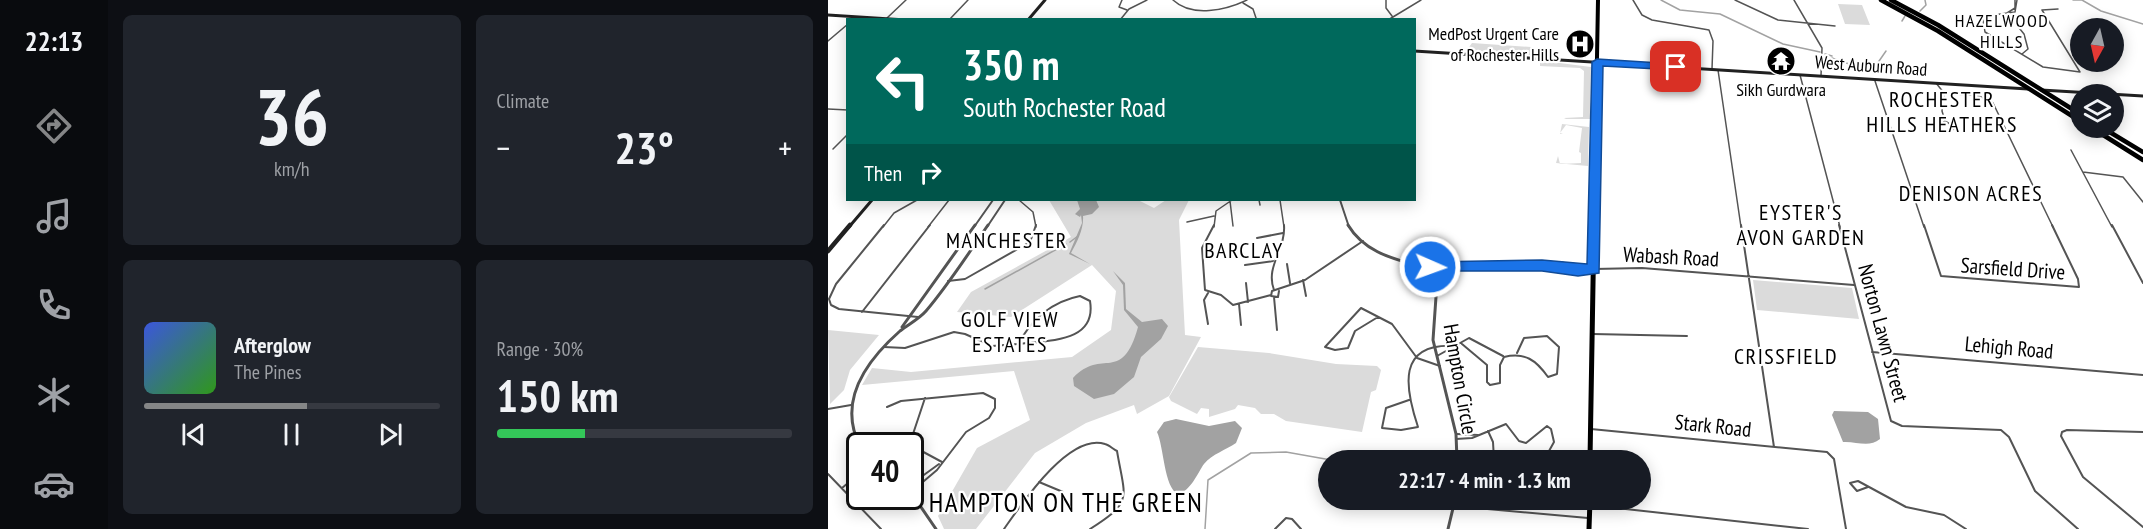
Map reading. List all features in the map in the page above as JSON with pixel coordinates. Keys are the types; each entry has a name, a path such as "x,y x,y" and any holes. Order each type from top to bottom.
{"highway":[{"path":"1881,0 1932,28 2070,115"},
{"path":"1891,0 1938,25 2070,108"},
{"path":"2108,138 2143,160"},
{"path":"2120,138 2143,152"}],"main road":[{"path":"1031,18 1045,0"},
{"path":"1590,450 1598,0"},
{"path":"828,15 887,18"},
{"name":"West Auburn Road","path":"1416,51 2143,96"},
{"path":"828,251 871,201"},
{"path":"1589,510 1589,529"}],"street":[{"path":"887,18 906,0"},
{"path":"951,18 968,0"},
{"path":"1122,0 1119,7 1127,10"},
{"path":"1121,18 1127,10 1147,0"},
{"path":"1173,0 1184,8 1208,10 1243,3 1247,0"},
{"path":"1386,0 1386,9 1392,16 1421,0"},
{"path":"1633,0 1642,15 1652,20 1709,30 1713,41 1712,69"},
{"path":"1735,0 1775,20 1835,26"},
{"path":"1794,0 1823,51 1821,76"},
{"path":"2016,0 2015,12 1985,17 1982,26 1991,37 2048,69 2080,72 2042,10 2058,9"},
{"path":"1243,3 1254,11 1256,18"},
{"path":"2007,13 2017,23 2029,44 2027,51 2021,55"},
{"path":"828,41 846,26"},
{"path":"1718,70 1774,447"},
{"name":"Norton Lawn Street","path":"1800,75 1890,418 1894,423 1902,426 2001,430 2009,437 2035,491 2078,529"},
{"path":"1874,79 1942,278"},
{"path":"1936,83 1944,93 1942,111 1945,121"},
{"name":"Sarsfield Drive","path":"1942,278 2072,289 2080,285 1995,105 1979,96 1944,93"},
{"path":"828,108 846,110"},
{"path":"1945,121 1956,125 1958,129 1943,130 1937,126 1945,121"},
{"path":"833,149 846,136"},
{"path":"2071,150 2143,283"},
{"path":"2083,172 2123,177 2143,202"},
{"path":"911,201 904,203 894,213 836,284 829,301 838,309 920,317"},
{"path":"862,312 949,201"},
{"path":"902,329 908,316 992,201"},
{"path":"853,432 851,405 863,374 884,347 902,329 920,317 1004,201"},
{"path":"948,280 965,279 1022,248 1035,235 1037,221 1028,205 1021,201"},
{"path":"1229,201 1217,209 1214,226 1202,248 1205,290 1208,293 1221,295 1230,304 1280,294 1279,291 1303,280 1363,241"},
{"path":"1231,201 1233,226"},
{"path":"1259,201 1260,205"},
{"path":"1277,330 1272,296 1274,290 1270,279 1273,261 1283,245 1280,201"},
{"path":"1340,201 1347,222 1363,241 1399,261 1438,268 1542,266 1578,270 1594,269"},
{"path":"1187,222 1214,216"},
{"path":"1257,238 1283,233"},
{"path":"1035,235 1041,235"},
{"path":"1245,265 1273,261"},
{"path":"1287,264 1290,284"},
{"name":"Hampton Circle","path":"1438,268 1432,330 1456,434 1456,450"},
{"name":"Wabash Road","path":"1594,269 1638,268 1854,285"},
{"path":"1303,280 1306,296"},
{"path":"1246,283 1248,302"},
{"path":"1274,290 1279,291"},
{"path":"1080,296 1083,291"},
{"path":"1208,293 1204,300 1208,324"},
{"path":"884,347 912,348 938,336 954,332 970,334 988,345 1019,344 1063,339 1080,331 1088,322 1092,310 1088,299 1080,296 1065,300 1030,323 1019,344"},
{"path":"1239,304 1241,325"},
{"path":"1378,317 1355,331 1348,348 1335,350 1325,347 1362,308 1378,317 1394,326 1402,342 1425,364 1440,366"},
{"path":"1593,334 1687,336"},
{"path":"1462,344 1488,365 1487,380 1490,385 1500,383 1500,365 1504,357 1517,353 1534,359 1548,377 1557,374 1559,347 1548,337 1524,338 1517,353"},
{"path":"1409,400 1386,408 1383,429 1401,430 1418,427 1409,400 1407,378 1417,358 1435,347 1456,346 1462,344 1466,339 1474,339 1504,357"},
{"path":"1437,356 1456,346"},
{"name":"Lehigh Road","path":"1872,352 2143,375"},
{"path":"887,407 902,400 982,393 989,394 995,399 992,414 966,432 933,475 924,482"},
{"path":"926,398 911,440 916,448 942,462"},
{"path":"828,409 851,405"},
{"path":"1456,440 1478,435 1506,424 1519,441 1524,443 1545,427 1549,427 1554,442 1550,450"},
{"name":"Stark Road","path":"1591,429 1831,454 1846,529"},
{"path":"1488,430 1493,450"},
{"path":"2143,432 2067,430 2061,435 2074,465 2083,477 2143,527"},
{"path":"1456,434 1478,435"},
{"path":"1004,529 1053,467 1084,447 1099,443 1114,447 1118,453 1125,498 1117,512 1090,529"},
{"path":"924,475 942,462"},
{"path":"828,474 881,529"},
{"path":"1868,487 1857,491 1850,483 1856,480 1906,507 1949,518 1966,529"},
{"path":"1039,482 1063,492"},
{"path":"842,488 846,485"},
{"path":"923,510 936,529"},
{"path":"1449,529 1453,510"},
{"path":"1483,510 1589,518"},
{"path":"1651,510 1808,529"},
{"path":"1275,529 1286,518 1292,519 1301,529"}],"shaded area":[{"path":"1838,4 1862,5 1870,25 1845,24"},
{"path":"1472,43 1531,47 1535,50 1530,55 1470,52 1467,50"},
{"path":"1540,62 1591,67 1590,119 1564,118 1583,117 1584,71 1580,68 1540,66"},
{"path":"1562,124 1589,127 1588,166 1564,164 1581,163 1579,152 1582,128 1566,125 1560,133"},
{"path":"1050,201 1140,201 1154,208 1164,201 1188,201 1179,220 1185,335 1201,337 1169,396 1137,414 1134,405 1086,423 1035,453 976,529 944,529 938,516 977,448 1030,420 1014,371 862,385 872,368 911,372 1072,357 1111,330 1116,291 1092,265 1011,317 957,312 971,292 1071,237"},
{"path":"1077,201 1096,201 1099,207 1092,214 1083,216 1081,231 1071,253 1090,264 1069,254 1082,223 1081,215 1080,217 1075,214 1080,209"},
{"path":"1113,271 1125,283 1126,309 1142,322 1162,319 1168,326 1161,339 1141,357 1134,377 1114,394 1094,399 1074,386 1073,378 1083,369 1110,363 1125,355 1132,345 1138,327 1124,310 1123,285"},
{"path":"1753,280 1852,288 1859,319 1757,310"},
{"path":"828,330 879,335 850,370 844,390 830,404"},
{"path":"1198,347 1269,353 1336,364 1377,366 1381,370 1376,390 1371,392 1362,432 1286,421 1274,414 1261,414 1255,408 1238,405 1235,409 1209,417 1209,409 1201,408 1197,414 1171,401 1169,397"},
{"path":"1834,411 1868,412 1878,419 1880,439 1867,444 1843,442 1832,415"},
{"path":"1176,419 1209,426 1235,421 1242,428 1236,443 1207,461 1187,489 1178,494 1173,490 1167,476 1157,432 1164,422"}],"waterway":[{"path":"1661,0 1680,10 1720,14 1783,44 1820,52"},
{"path":"1920,11 1926,5 1925,0"},
{"path":"2073,0 2081,0"},
{"path":"2082,0 2101,11 2143,24"},
{"path":"1902,21 1905,16"},
{"path":"1832,58 1849,64 1877,64 1886,51"},
{"path":"1825,54 1832,56"},
{"path":"1070,242 1078,236"},
{"path":"985,289 1066,244"},
{"path":"1205,529 1208,480 1251,453 1286,452 1318,458"}],"place":[{"name":"MedPost Urgent Care of Rochester Hills","path":"1580,44"},
{"name":"Sikh Gurdwara","path":"1781,61"}],"district":[{"name":"HAZELWOOD HILLS","path":"2002,31"},
{"name":"ROCHESTER HILLS HEATHERS","path":"1942,112"},
{"name":"DENISON ACRES","path":"1971,193"},
{"name":"EYSTER'S AVON GARDEN","path":"1801,224"},
{"name":"MANCHESTER","path":"1007,240"},
{"name":"BARCLAY","path":"1244,250"},
{"name":"GOLF VIEW ESTATES","path":"1010,332"},
{"name":"CRISSFIELD","path":"1786,356"},
{"name":"HAMPTON ON THE GREEN","path":"1066,503"}],"route":[{"path":"1430,267 1470,269 1542,266 1585,271 1594,269 1597,62 1676,67"}]}
